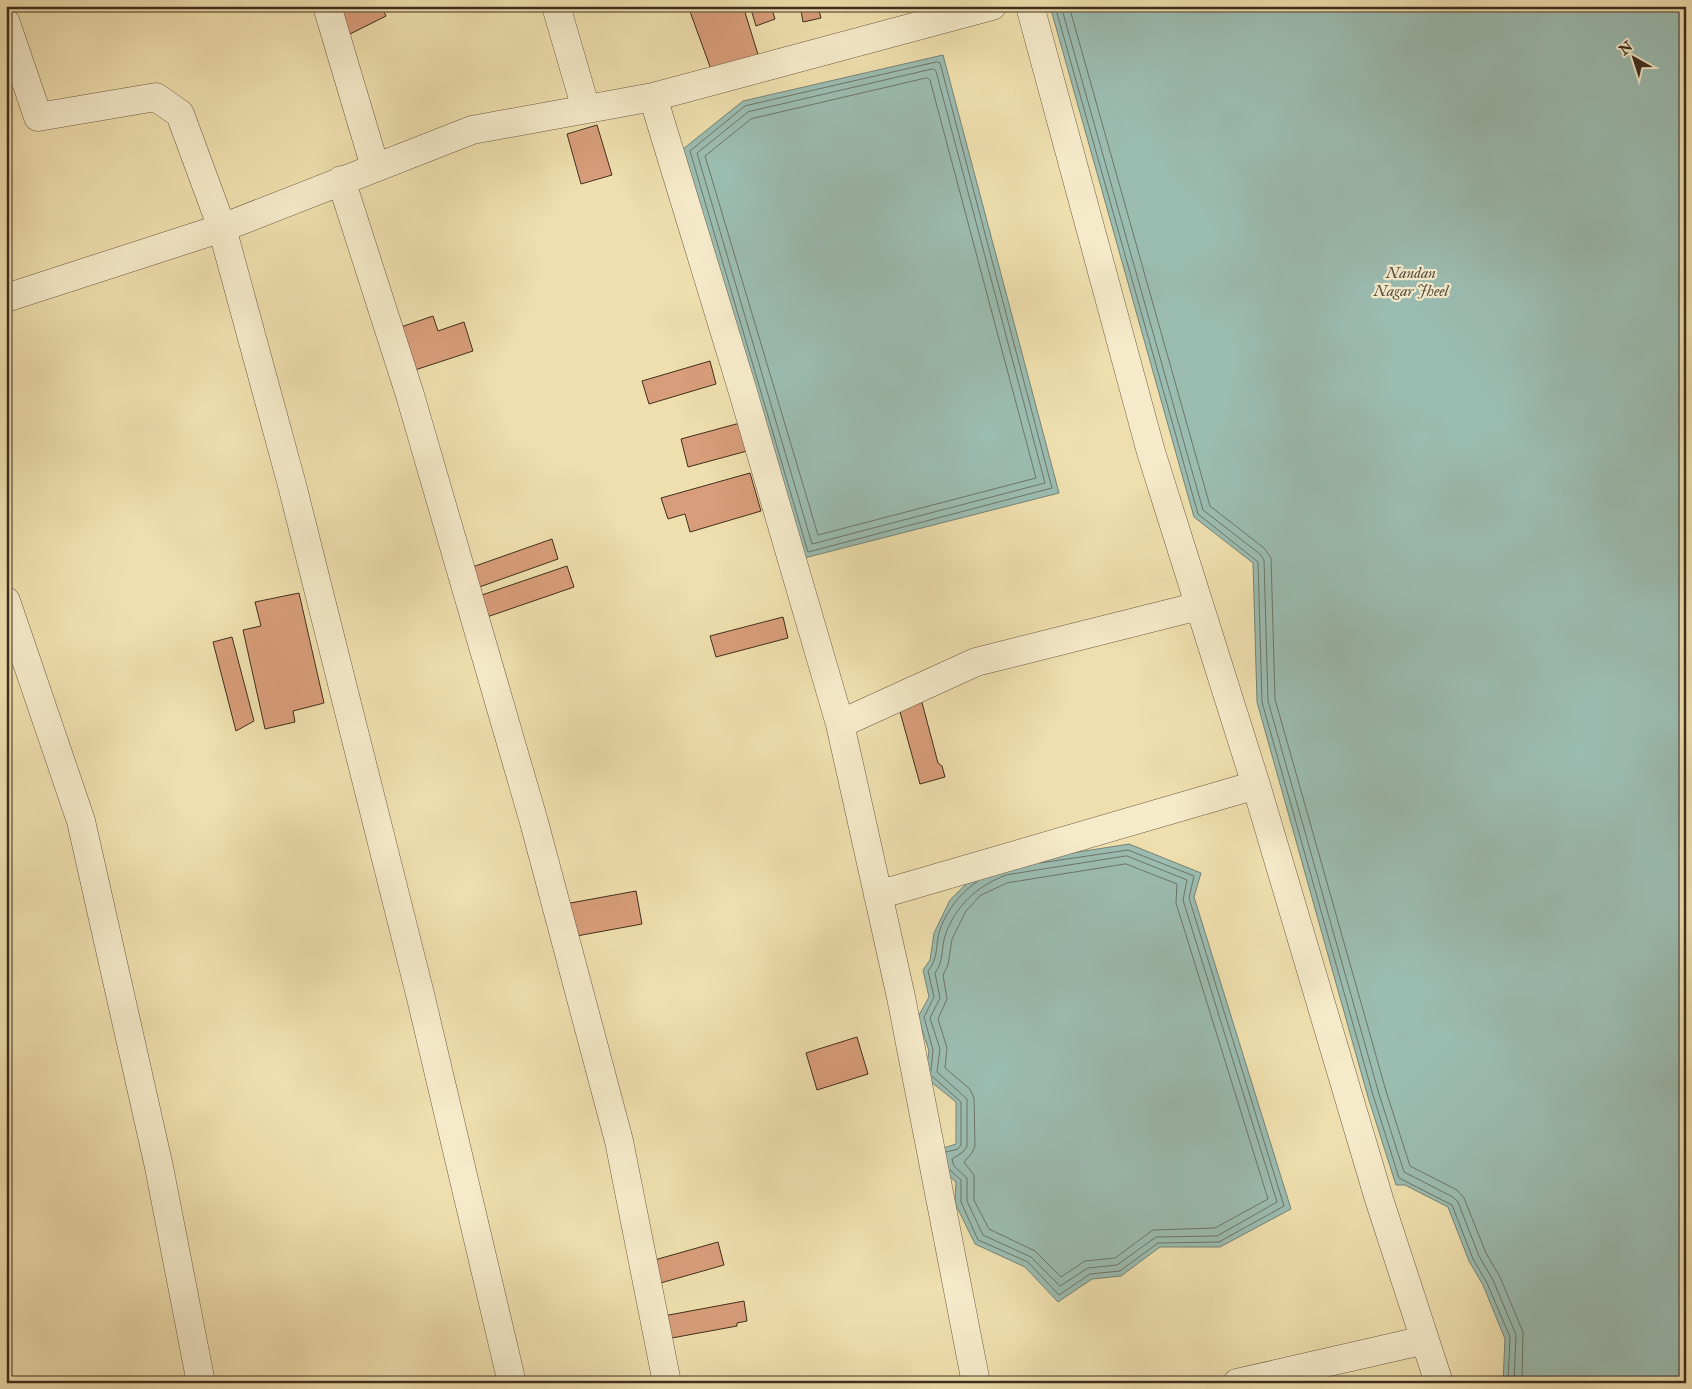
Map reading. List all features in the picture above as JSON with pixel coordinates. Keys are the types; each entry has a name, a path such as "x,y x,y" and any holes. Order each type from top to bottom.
{"street":[{"path":"327,6 375,167"},
{"path":"556,6 586,109"},
{"path":"6,298 222,228 472,130 654,97 992,6"},
{"path":"1030,6 1151,452 1256,786 1379,1198 1439,1383"},
{"path":"6,23 38,117 156,97 180,114 222,228 295,495 418,988 512,1383"},
{"path":"654,97 840,724 901,997 976,1383"},
{"path":"341,180 410,395 534,822 619,1141 667,1383"},
{"path":"6,601 81,821 159,1167 201,1383"},
{"path":"840,724 976,662 1199,606"},
{"path":"878,896 1256,786"},
{"path":"1237,1383 1425,1340"}],"water":[{"name":"Nandan Nagar Jheel","path":"1050,6 1686,6 1686,1383 1503,1383 1505,1339 1483,1285 1469,1261 1448,1207 1405,1185 1396,1185 1368,1097 1257,702 1253,563 1194,517"},
{"path":"943,55 1059,493 804,558 683,149 743,101"},
{"path":"1129,844 1201,873 1194,897 1291,1209 1220,1247 1160,1247 1121,1276 1092,1279 1058,1302 1025,1267 975,1244 955,1203 956,1182 944,1172 937,1150 956,1144 956,1102 925,1077 929,1051 918,1017 929,997 923,970 930,960 934,933 950,900 969,881 1002,864"}],"building":[{"path":"339,6 381,6 386,16 346,36"},
{"path":"688,6 743,6 760,61 712,72"},
{"path":"750,6 771,6 775,19 756,26"},
{"path":"800,6 818,6 821,18 803,22"},
{"path":"597,125 612,175 581,184 567,134"},
{"path":"433,316 438,331 464,322 473,351 412,371 398,328"},
{"path":"710,361 716,384 649,404 642,381"},
{"path":"740,423 747,451 688,467 681,439"},
{"path":"750,473 761,511 690,532 685,514 668,519 661,498"},
{"path":"552,539 558,559 471,590 464,570"},
{"path":"567,566 574,587 484,618 476,597"},
{"path":"299,593 324,703 293,711 295,722 265,729 243,630 261,626 255,602"},
{"path":"783,617 788,638 716,657 710,636"},
{"path":"232,637 254,721 236,731 213,642"},
{"path":"920,695 938,763 942,766 945,777 920,784 897,701"},
{"path":"636,891 642,924 571,937 565,904"},
{"path":"857,1037 868,1074 817,1090 806,1053"},
{"path":"718,1242 724,1265 650,1286 644,1263"},
{"path":"744,1301 747,1321 737,1323 737,1326 661,1340 658,1317"}]}
